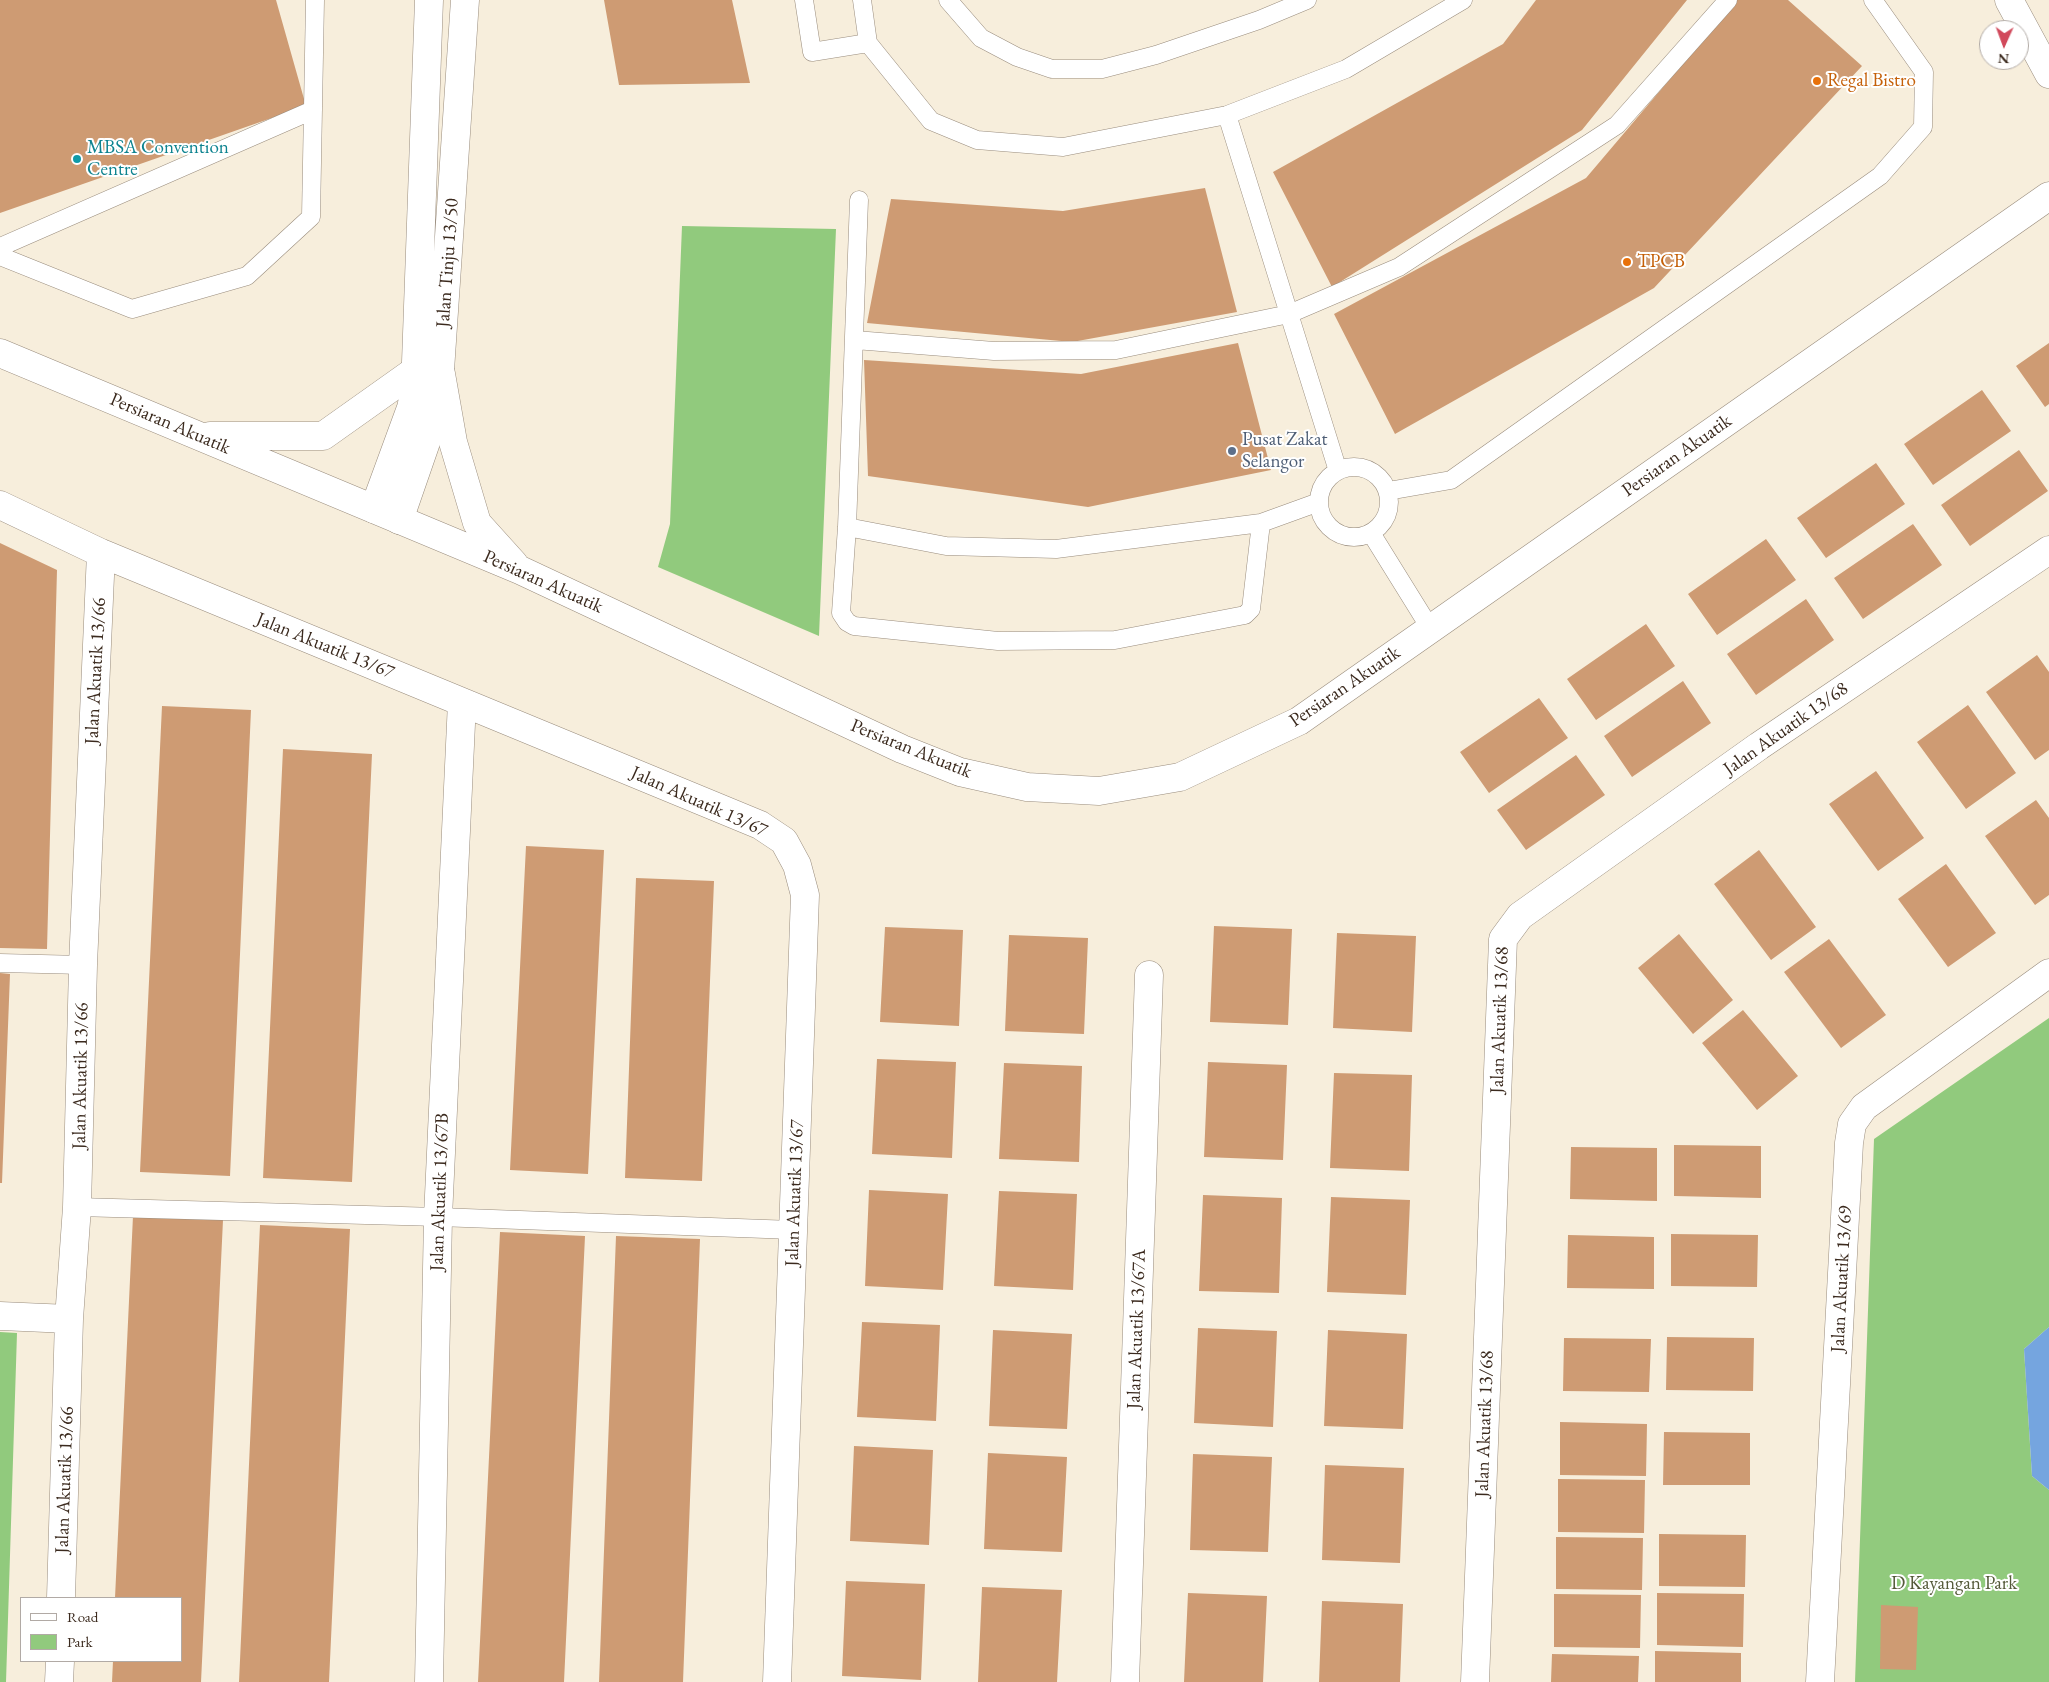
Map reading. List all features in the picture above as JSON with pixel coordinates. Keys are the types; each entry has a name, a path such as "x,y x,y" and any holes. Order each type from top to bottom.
{"street":[{"name":"Jalan Tinju 13/50","path":"386,515 435,416 429,372 428,0"},
{"name":"Jalan Tinju 13/50","path":"429,372 465,0"},
{"path":"2008,0 2049,74"},
{"name":"Persiaran Akuatik","path":"0,353 520,570 902,749 960,772 1027,787 1099,791 1180,777 1299,721 2049,196"},
{"path":"198,436 323,436 429,372 453,442 477,523 520,570"},
{"name":"Jalan Akuatik 13/67","path":"0,505 102,553 760,825 784,841 797,865 805,895 777,1682"},
{"name":"Jalan Akuatik 13/68","path":"1475,1682 1503,938 1520,916 1743,758 2049,550"},
{"name":"Jalan Akuatik 13/66","path":"62,1597 69,1319 77,1207 84,965 102,553"},
{"name":"Jalan Akuatik 13/67B","path":"429,1682 438,1217 462,702"},
{"name":"Jalan Akuatik 13/69","path":"1820,1682 1848,1152 1852,1124 1864,1107 2049,973"},
{"name":"Jalan Akuatik 13/67A","path":"1125,1682 1149,975"},
{"path":"0,1316 69,1319"},
{"path":"59,1682 60,1662"}],"lane":[{"path":"0,256 132,309 246,276 311,217 315,0"},
{"path":"804,0 812,52 868,43"},
{"path":"862,0 868,43 931,121 977,140 1063,147 1227,115 1346,69 1463,0"},
{"path":"948,0 981,38 1017,57 1052,69 1102,69 1156,55 1259,20 1307,0"},
{"path":"855,340 994,352 1116,350 1289,314 1399,268 1617,125 1728,0"},
{"path":"1388,491 1451,480 1880,176 1923,126 1924,72 1873,0"},
{"path":"0,247 313,110"},
{"path":"1227,115 1338,471"},
{"path":"859,200 847,526 841,612 847,622 854,626 998,641 1115,640 1245,615 1251,610 1262,523"},
{"path":"1350,467 1362,467 1373,472 1388,491 1390,503 1387,516 1371,534 1360,537 1347,537 1326,525 1321,514 1320,492 1324,484 1338,471 1350,467"},
{"path":"847,526 946,546 1056,549 1262,523 1319,502"},
{"path":"1371,534 1430,628"},
{"path":"0,963 84,965"},
{"path":"77,1207 438,1217 793,1230"}],"green space":[{"path":"682,226 836,229 819,636 658,567 670,524"},
{"name":"D Kayangan Park","path":"2049,1018 2049,1327 2024,1349 2032,1476 2049,1490 2049,1682 1855,1682 1874,1139"},
{"path":"0,1332 17,1333 6,1682 0,1682"}],"water":[{"path":"2049,1327 2049,1490 2032,1476 2024,1349"}],"building":[{"name":"MBSA Convention Centre","path":"0,0 276,0 306,106 0,213"},
{"path":"604,0 732,0 750,83 619,85"},
{"path":"1536,0 1687,0 1582,130 1332,287 1273,172 1503,44"},
{"path":"1737,0 1788,0 1862,66 1654,288 1395,434 1334,314 1586,178"},
{"path":"1205,188 1237,312 1072,342 867,323 891,199 1063,211"},
{"path":"1238,343 1271,470 1088,507 868,476 864,360 1081,374"},
{"path":"2049,343 2049,404 2045,407 2016,366"},
{"path":"1982,390 2011,431 1933,485 1904,444"},
{"path":"2019,450 2048,491 1970,546 1941,505"},
{"path":"1876,463 1905,504 1826,558 1797,518"},
{"path":"1913,524 1942,565 1863,619 1834,578"},
{"path":"1766,539 1796,580 1717,635 1688,594"},
{"path":"0,543 57,570 47,949 0,948"},
{"path":"1806,599 1834,640 1756,695 1727,654"},
{"path":"1646,624 1675,666 1596,720 1567,679"},
{"path":"2037,655 2049,672 2049,750 2035,760 1986,692"},
{"path":"1683,681 1711,723 1632,777 1604,736"},
{"path":"1539,698 1568,738 1489,793 1460,752"},
{"path":"1968,705 2016,773 1966,809 1917,742"},
{"path":"162,706 251,710 230,1176 140,1172"},
{"path":"283,749 372,754 352,1182 263,1178"},
{"path":"1576,755 1605,795 1526,850 1497,810"},
{"path":"1876,771 1924,838 1878,871 1829,804"},
{"path":"2036,800 2049,818 2049,895 2035,905 1985,836"},
{"path":"526,846 604,850 588,1174 510,1170"},
{"path":"1759,850 1816,927 1771,960 1714,884"},
{"path":"1946,864 1996,933 1948,967 1898,899"},
{"path":"636,878 714,881 702,1181 625,1178"},
{"path":"1214,926 1292,929 1288,1025 1210,1022"},
{"path":"885,927 963,930 959,1026 880,1022"},
{"path":"1337,933 1416,936 1412,1032 1333,1028"},
{"path":"1679,934 1733,1000 1693,1034 1638,968"},
{"path":"1009,935 1088,938 1084,1034 1005,1031"},
{"path":"1829,939 1886,1015 1841,1048 1784,972"},
{"path":"0,973 10,974 2,1183 0,1183"},
{"path":"1743,1010 1798,1076 1757,1110 1702,1043"},
{"path":"877,1059 956,1062 952,1158 872,1154"},
{"path":"1208,1062 1287,1065 1283,1160 1204,1157"},
{"path":"1004,1063 1082,1066 1079,1162 999,1159"},
{"path":"1334,1073 1412,1075 1409,1171 1330,1168"},
{"path":"1674,1145 1761,1146 1761,1198 1674,1196"},
{"path":"1571,1147 1657,1148 1657,1201 1570,1199"},
{"path":"869,1190 948,1194 943,1290 865,1286"},
{"path":"999,1191 1077,1194 1073,1290 994,1286"},
{"path":"1203,1195 1282,1198 1279,1293 1199,1291"},
{"path":"1331,1197 1410,1200 1406,1295 1327,1292"},
{"path":"133,1216 223,1220 201,1682 112,1682 113,1662 182,1662 182,1597 115,1597"},
{"path":"260,1225 350,1229 329,1682 239,1682"},
{"path":"500,1232 585,1236 564,1682 478,1682"},
{"path":"1671,1234 1758,1235 1757,1287 1671,1286"},
{"path":"1568,1235 1654,1237 1654,1289 1567,1288"},
{"path":"616,1236 700,1239 683,1682 599,1682"},
{"path":"862,1322 940,1325 936,1421 857,1417"},
{"path":"1198,1328 1277,1331 1273,1427 1194,1423"},
{"path":"993,1330 1072,1334 1067,1429 989,1426"},
{"path":"1328,1330 1407,1334 1403,1429 1324,1426"},
{"path":"1667,1337 1754,1338 1753,1391 1666,1390"},
{"path":"1564,1338 1651,1339 1649,1392 1563,1391"},
{"path":"1560,1422 1647,1424 1646,1476 1560,1475"},
{"path":"1664,1432 1750,1433 1750,1485 1663,1485"},
{"path":"854,1446 933,1450 929,1545 850,1541"},
{"path":"988,1453 1067,1457 1062,1552 984,1549"},
{"path":"1193,1454 1272,1457 1268,1552 1190,1550"},
{"path":"1325,1465 1404,1468 1400,1563 1322,1560"},
{"path":"1558,1479 1645,1480 1644,1533 1558,1532"},
{"path":"1659,1534 1746,1535 1745,1587 1659,1586"},
{"path":"1556,1537 1643,1538 1642,1590 1556,1589"},
{"path":"846,1581 925,1584 921,1680 842,1676"},
{"path":"982,1587 1062,1590 1057,1682 978,1682"},
{"path":"1188,1593 1267,1596 1263,1682 1184,1682"},
{"path":"1657,1593 1744,1594 1743,1647 1657,1645"},
{"path":"1554,1594 1641,1595 1640,1648 1554,1647"},
{"path":"1322,1601 1403,1604 1400,1682 1319,1682"},
{"path":"1881,1605 1918,1607 1916,1670 1880,1669"},
{"path":"1655,1651 1741,1653 1741,1682 1655,1682"},
{"path":"1552,1654 1639,1656 1638,1682 1551,1682"}],"place":[{"name":"Regal Bistro","path":"1817,81"},
{"name":"MBSA Convention Centre","path":"77,159"},
{"name":"TPCB","path":"1627,262"},
{"name":"Pusat Zakat Selangor","path":"1232,451"}]}
